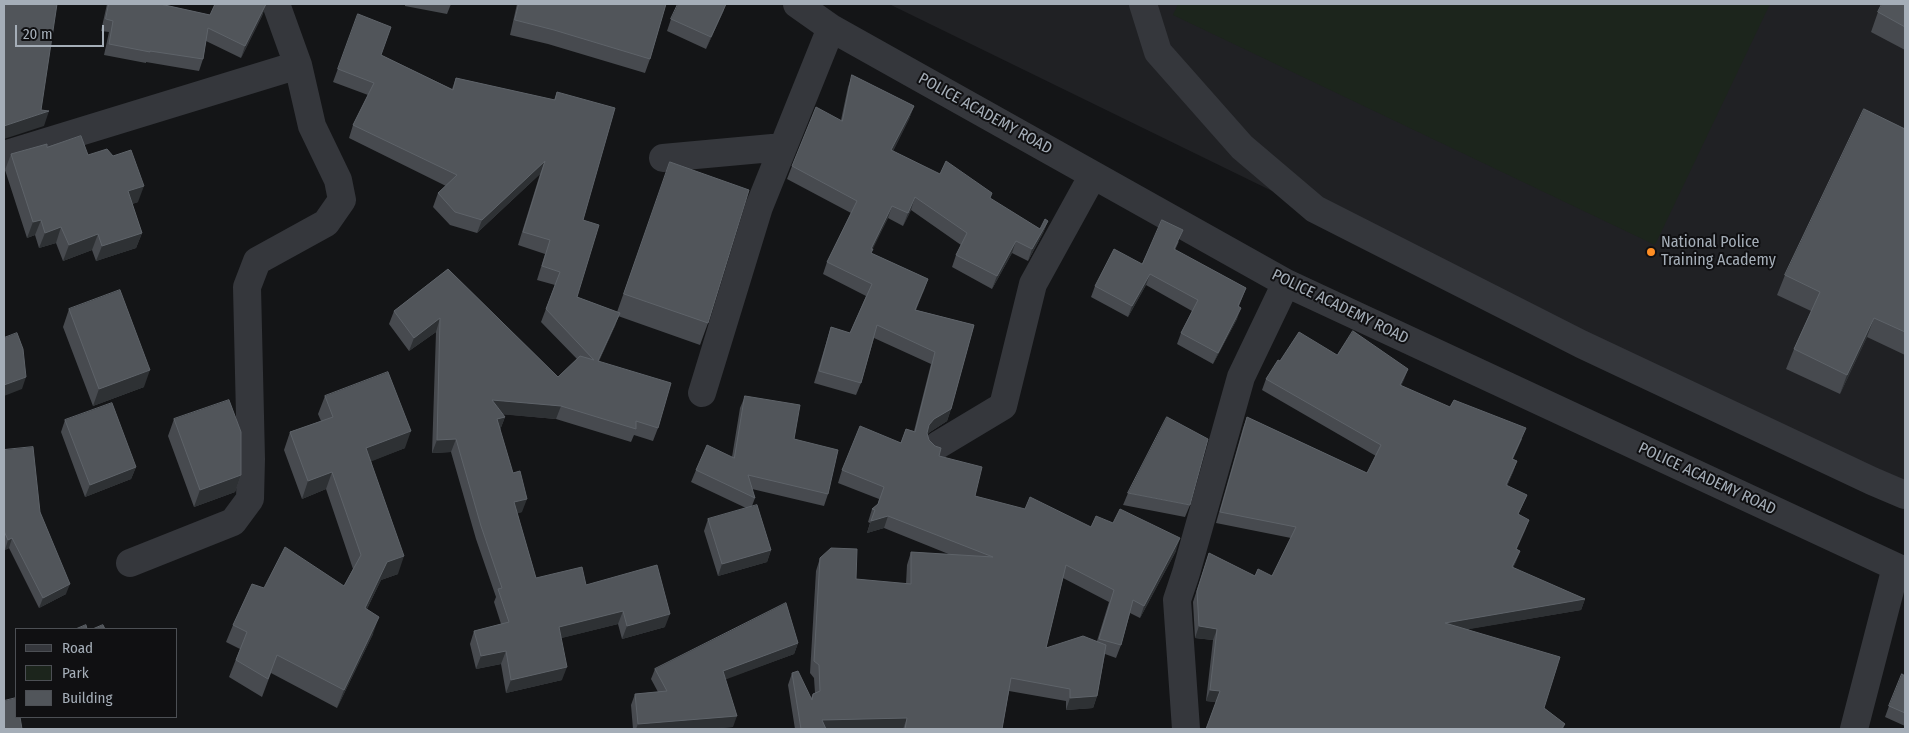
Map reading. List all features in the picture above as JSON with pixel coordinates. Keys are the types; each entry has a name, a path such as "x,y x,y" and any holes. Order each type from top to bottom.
{"street":[{"path":"130,563 233,522 250,499 251,459 247,287 257,261 326,223 342,200 338,180 312,126 298,65 276,4"},
{"name":"POLICE ACADEMY ROAD","path":"796,4 831,28 1286,283 1901,569"},
{"path":"1143,4 1158,52 1242,146 1315,209 1581,344 1905,495"},
{"path":"702,393 760,207 831,28"},
{"path":"4,155 298,65"},
{"path":"663,158 783,147"},
{"path":"938,445 1003,406 1033,284 1093,175"},
{"path":"1186,729 1177,600 1241,377 1286,283"},
{"path":"1854,729 1901,569"}],"shaded area":[{"name":"National Police Training Academy","path":"889,4 1905,4 1905,500"}],"green space":[{"path":"1178,4 1770,4 1655,245 1173,15"}],"building":[{"path":"4,4 57,4 41,110 49,111 4,126"},
{"path":"109,4 160,4 210,15 215,4 266,4 245,46 208,28 203,59 109,44 113,21 106,19"},
{"path":"519,4 666,4 650,59 515,20"},
{"path":"678,4 726,4 711,37 671,19"},
{"path":"1882,4 1905,4 1905,27 1878,12"},
{"path":"358,14 391,27 381,55 453,90 456,78 555,100 557,92 615,108 583,220 599,225 577,297 620,313 598,361 671,383 658,428 636,421 636,429 561,406 492,400 505,417 497,419 513,473 520,471 527,499 514,502 536,578 582,567 586,585 657,565 670,614 627,626 623,611 559,627 567,667 511,680 506,651 481,656 474,631 509,622 498,589 502,588 481,526 456,439 437,440 440,318 414,338 394,311 448,269 558,377 580,356 594,360 546,309 560,272 542,266 550,240 523,232 545,161 482,220 455,212 438,193 457,175 353,125 374,83 338,69"},
{"path":"852,75 914,106 891,150 940,174 946,161 992,193 990,198 1040,229 1045,219 1048,221 1032,249 1016,241 997,276 956,255 967,233 915,197 908,213 892,206 871,249 873,249 871,253 928,279 915,310 974,325 951,409 934,419 929,425 927,433 929,440 935,446 941,448 939,456 982,467 975,496 1025,509 1030,497 1091,527 1096,516 1113,523 1120,509 1180,538 1144,606 1133,600 1121,645 1099,639 1114,590 1066,565 1046,648 1083,636 1106,645 1097,696 1070,698 1070,689 1011,678 1002,729 905,729 907,718 822,720 826,729 801,729 792,673 798,671 812,700 813,694 820,691 819,665 814,661 820,558 831,548 857,549 856,579 911,584 911,552 993,557 888,516 871,521 875,510 872,509 878,504 884,487 842,470 860,426 901,443 906,429 915,432 935,352 877,325 861,383 819,371 831,327 850,333 872,284 827,262 857,201 792,166 816,107 842,121"},
{"path":"1864,109 1905,129 1905,332 1874,318 1847,375 1794,349 1820,292 1785,275"},
{"path":"81,136 88,155 107,149 113,156 131,150 144,186 128,191 142,233 102,246 98,234 69,245 61,227 45,233 41,220 33,222 11,154 47,144 47,147"},
{"path":"670,162 749,190 708,323 624,294"},
{"path":"1162,220 1183,230 1174,249 1246,288 1238,306 1241,308 1218,353 1181,333 1198,300 1150,274 1132,306 1095,286 1114,249 1142,264"},
{"path":"120,290 150,370 99,389 69,309"},
{"path":"1353,331 1408,369 1400,385 1450,407 1454,400 1526,428 1512,459 1517,461 1506,485 1527,495 1518,514 1529,520 1516,549 1520,551 1512,567 1585,599 1445,623 1560,657 1544,708 1565,724 1561,729 1206,729 1220,691 1210,690 1217,629 1199,626 1197,591 1209,553 1255,576 1258,569 1272,576 1296,527 1220,512 1247,417 1367,473 1381,445 1266,379 1299,332 1337,355"},
{"path":"17,333 23,349 26,377 4,385 4,338"},
{"path":"388,372 411,431 366,448 404,556 387,562 365,608 379,617 344,690 277,655 268,679 236,660 247,632 233,625 252,584 264,588 285,547 344,586 361,555 332,472 308,481 290,432 333,417 325,396"},
{"path":"745,396 800,405 794,439 838,450 828,494 748,475 755,498 696,470 707,445 734,458"},
{"path":"229,400 241,432 241,475 200,490 174,419"},
{"path":"112,403 136,467 90,485 65,420"},
{"path":"1167,417 1208,439 1190,505 1128,493"},
{"path":"33,447 40,512 70,584 43,598 12,538 8,540 4,531 4,450"},
{"path":"757,505 771,550 722,564 708,519"},
{"path":"786,603 798,643 723,671 737,716 638,724 635,694 667,691 655,669"},
{"path":"1902,674 1905,676 1905,713 1889,706"},
{"path":"15,698 15,718 20,718 22,729 4,729 4,701"}],"place":[{"name":"National Police Training Academy","path":"1651,252"}]}
